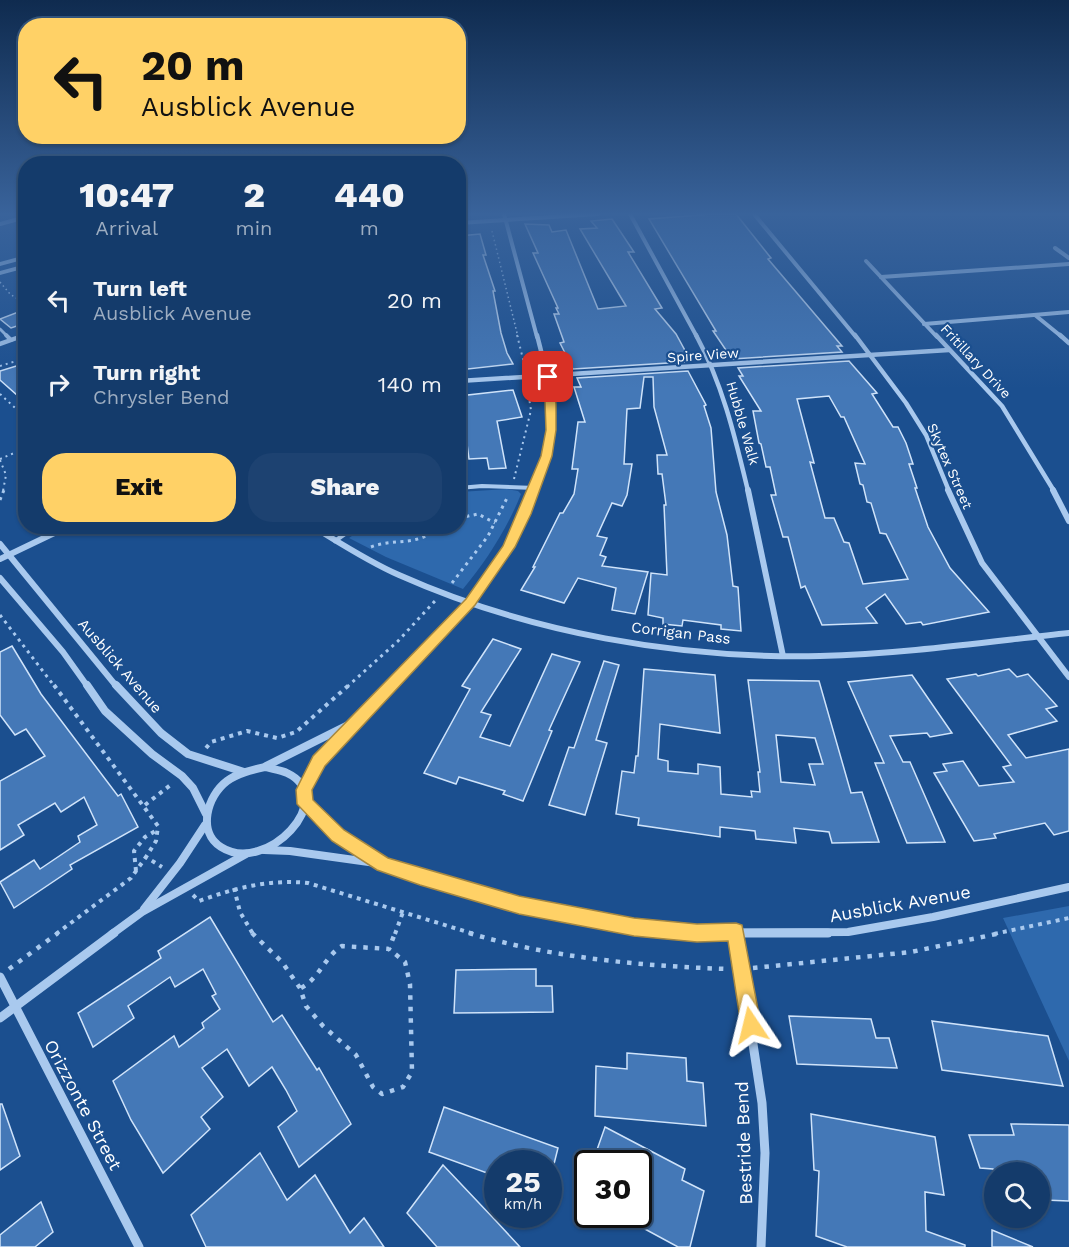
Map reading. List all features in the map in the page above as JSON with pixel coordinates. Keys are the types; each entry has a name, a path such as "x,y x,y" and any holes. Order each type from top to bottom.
{"street":[{"path":"304,790 319,761 470,602 509,547 535,488 547,456 551,430 551,404 548,377 520,272"},
{"name":"Hubble Walk","path":"662,272 713,366 731,419 760,540 783,657"},
{"name":"Skytex Street","path":"802,272 871,355 906,403 926,435 965,530 982,563 1069,677"},
{"name":"Fritillary Drive","path":"876,272 1002,406 1043,470 1069,521"},
{"path":"881,277 951,272"},
{"path":"924,324 1069,312"},
{"path":"1035,315 1069,344"},
{"path":"0,344 18,338"},
{"name":"Spire View","path":"466,381 949,350"},
{"path":"0,559 52,534"},
{"name":"Corrigan Pass","path":"325,534 399,574 470,602 517,617 647,645 783,657 868,654 958,647 1069,633"},
{"name":"Ausblick Avenue","path":"0,544 128,700 160,733 188,754 244,772"},
{"path":"0,578 63,652 105,711 152,754 182,776 193,788 206,814"},
{"path":"246,854 230,852 218,846 210,837 206,825 206,814 211,799 221,786 244,772 265,767 357,720"},
{"path":"0,1018 142,912 246,854 277,844 293,831 303,815 304,790 289,772 265,767"},
{"name":"Ausblick Avenue","path":"305,804 338,836 383,864"},
{"path":"142,912 206,825"},
{"name":"Ausblick Avenue","path":"264,850 290,851 383,864 519,905 645,928 697,933 848,932 933,917 1069,887"},
{"name":"Bestride Bend","path":"736,932 762,1103 765,1153 761,1247"},
{"name":"Orizzonte Street","path":"0,977 140,1247"}],"lane":[{"path":"0,329 11,340"},
{"path":"466,487 535,488"},
{"path":"335,540 344,534"}],"path":[{"path":"502,272 526,372"},
{"path":"0,282 10,294 18,299"},
{"path":"0,366 18,360"},
{"path":"0,394 18,411"},
{"path":"0,500 6,479 5,469 0,460 18,452"},
{"path":"466,517 478,514 495,523"},
{"path":"371,547 377,544 416,542 430,534"},
{"path":"203,753 211,742 247,731 277,738 296,732 399,642 435,601"},
{"path":"0,615 158,826 156,841 131,878 15,965"},
{"path":"145,806 173,783"},
{"path":"136,871 134,851 145,837 158,830"},
{"path":"146,857 161,867"},
{"path":"194,896 199,901 245,884 287,880 308,883 506,944 650,966 716,969"},
{"path":"234,888 240,912 255,938 282,962 300,988 306,1006 323,1026 342,1040 356,1056 373,1087 382,1094 398,1092 410,1080 414,1068 411,1056 412,1006 405,962 389,949 342,946 335,949 328,957 315,981 300,988"},
{"path":"389,949 403,912"},
{"path":"761,968 911,952 1069,918"}],"shaded area":[{"path":"507,489 518,491 521,494 496,544 463,589 386,557 349,538 355,534 466,534 466,492"},
{"path":"1069,906 1069,1061 1003,918"}],"building":[{"path":"466,272 489,272 495,291 493,291 501,333 513,364 466,369"},
{"path":"542,272 583,272 598,309 626,306 606,272 640,272 662,308 655,309 676,334 688,356 681,356 684,362 573,369 560,343 564,342 554,314 559,314 556,308 558,308"},
{"path":"681,272 779,272 842,346 837,346 842,352 732,359 713,331 716,331"},
{"path":"18,312 18,326 11,328 0,319"},
{"path":"849,361 877,393 872,394 893,427 898,427 906,443 913,464 909,464 917,488 915,488 928,527 950,568 989,612 923,625 921,622 906,624 885,594 866,608 877,623 822,625 805,586 801,588 788,537 783,537 771,495 776,495 770,467 766,467 753,411 761,411 739,376 743,376 738,368","holes":["829,396 841,417 844,417 865,464 855,463 867,502 871,503 880,533 886,534 908,579 863,584 849,543 844,542 834,518 825,518 810,462 814,463 797,399"]},
{"path":"18,365 18,396 0,380 0,371"},
{"path":"688,371 706,405 704,406 711,428 716,492 727,535 733,586 738,587 741,631 721,629 721,625 683,620 682,626 663,624 663,618 648,615 651,573 667,575 664,505 666,505 662,474 658,474 657,455 667,455 654,407 653,377 644,377 640,408 627,409 624,464 632,464 627,495 622,506 612,503 597,536 607,538 600,555 606,557 602,566 648,572 635,614 612,610 616,588 578,578 564,603 521,590 535,567 533,567 560,513 563,513 574,494 578,469 572,469 578,422 585,422 574,387 581,387 577,378"},
{"path":"513,390 522,417 497,421 506,468 489,469 487,458 469,459 466,436 466,395"},
{"path":"493,639 521,649 481,712 491,715 480,737 510,746 552,654 580,662 549,730 552,731 523,801 503,794 505,791 459,777 456,784 424,773 470,689 462,686"},
{"path":"12,646 41,694 118,796 121,794 138,827 70,865 72,869 14,908 0,882 34,860 40,869 80,842 78,836 97,825 84,797 61,812 55,803 18,825 24,835 0,850 0,781 45,756 26,729 15,735 0,715 0,652"},
{"path":"604,661 619,665 596,740 607,743 585,815 549,805 569,747 574,748"},
{"path":"644,669 715,675 720,733 660,724 658,759 668,761 668,771 698,774 698,764 720,767 721,794 752,797 751,791 760,792 758,772 760,772 748,680 819,681 851,793 862,792 879,842 832,843 829,832 794,828 796,843 756,839 755,831 720,827 720,837 638,825 639,818 616,814 622,771 634,773 636,756 638,756","holes":["776,735 815,738 823,764 809,764 815,785 781,782"]},
{"path":"1009,669 1017,677 1028,674 1057,706 1046,709 1057,721 1008,735 1026,758 1069,749 1069,831 1054,835 1045,823 994,834 996,838 974,841 934,773 947,771 943,764 963,761 979,786 1014,782 1003,767 1011,765 947,679 976,674 978,676"},
{"path":"912,675 952,733 930,737 927,733 890,736 903,762 910,762 945,842 907,843 875,763 884,763 848,682"},
{"path":"210,917 273,1022 282,1015 317,1070 319,1068 351,1124 299,1167 278,1127 297,1111 272,1067 249,1086 227,1049 202,1068 223,1097 201,1117 210,1129 163,1173 131,1120 113,1081 174,1036 179,1047 204,1028 202,1023 220,1009 212,996 216,994 203,969 175,987 170,977 128,1006 134,1018 93,1047 78,1013 161,958 158,951"},
{"path":"536,969 536,986 552,986 553,1012 454,1013 456,970"},
{"path":"789,1016 871,1019 876,1038 889,1038 897,1068 797,1064"},
{"path":"932,1021 1048,1036 1063,1086 942,1070"},
{"path":"627,1053 686,1058 687,1081 703,1083 706,1126 595,1116 596,1066 627,1069"},
{"path":"0,1104 2,1104 20,1156 0,1170"},
{"path":"444,1107 558,1148 558,1150 484,1150 484,1172 429,1152"},
{"path":"811,1114 935,1137 944,1195 925,1192 926,1231 965,1245 965,1247 847,1247 816,1236 819,1171 814,1170"},
{"path":"1011,1124 1069,1125 1069,1201 1050,1200 1050,1162 984,1162 984,1168 980,1168 969,1135 1014,1135"},
{"path":"605,1127 649,1150 597,1150"},
{"path":"652,1152 685,1169 682,1180 704,1191 690,1247 678,1247 643,1228 652,1228"},
{"path":"260,1153 287,1200 315,1175 350,1233 364,1218 384,1247 206,1247 191,1215"},
{"path":"443,1165 484,1209 484,1228 502,1228 520,1247 437,1247 407,1213"},
{"path":"41,1202 53,1232 35,1247 0,1247 0,1235"},
{"path":"992,1230 1033,1247 992,1247"}],"route":[{"path":"548,377 551,430 547,456 525,514 509,547 470,602 319,761 304,790 305,804 338,836 383,864 420,877 519,905 634,927 697,933 736,932 751,1025"}]}
